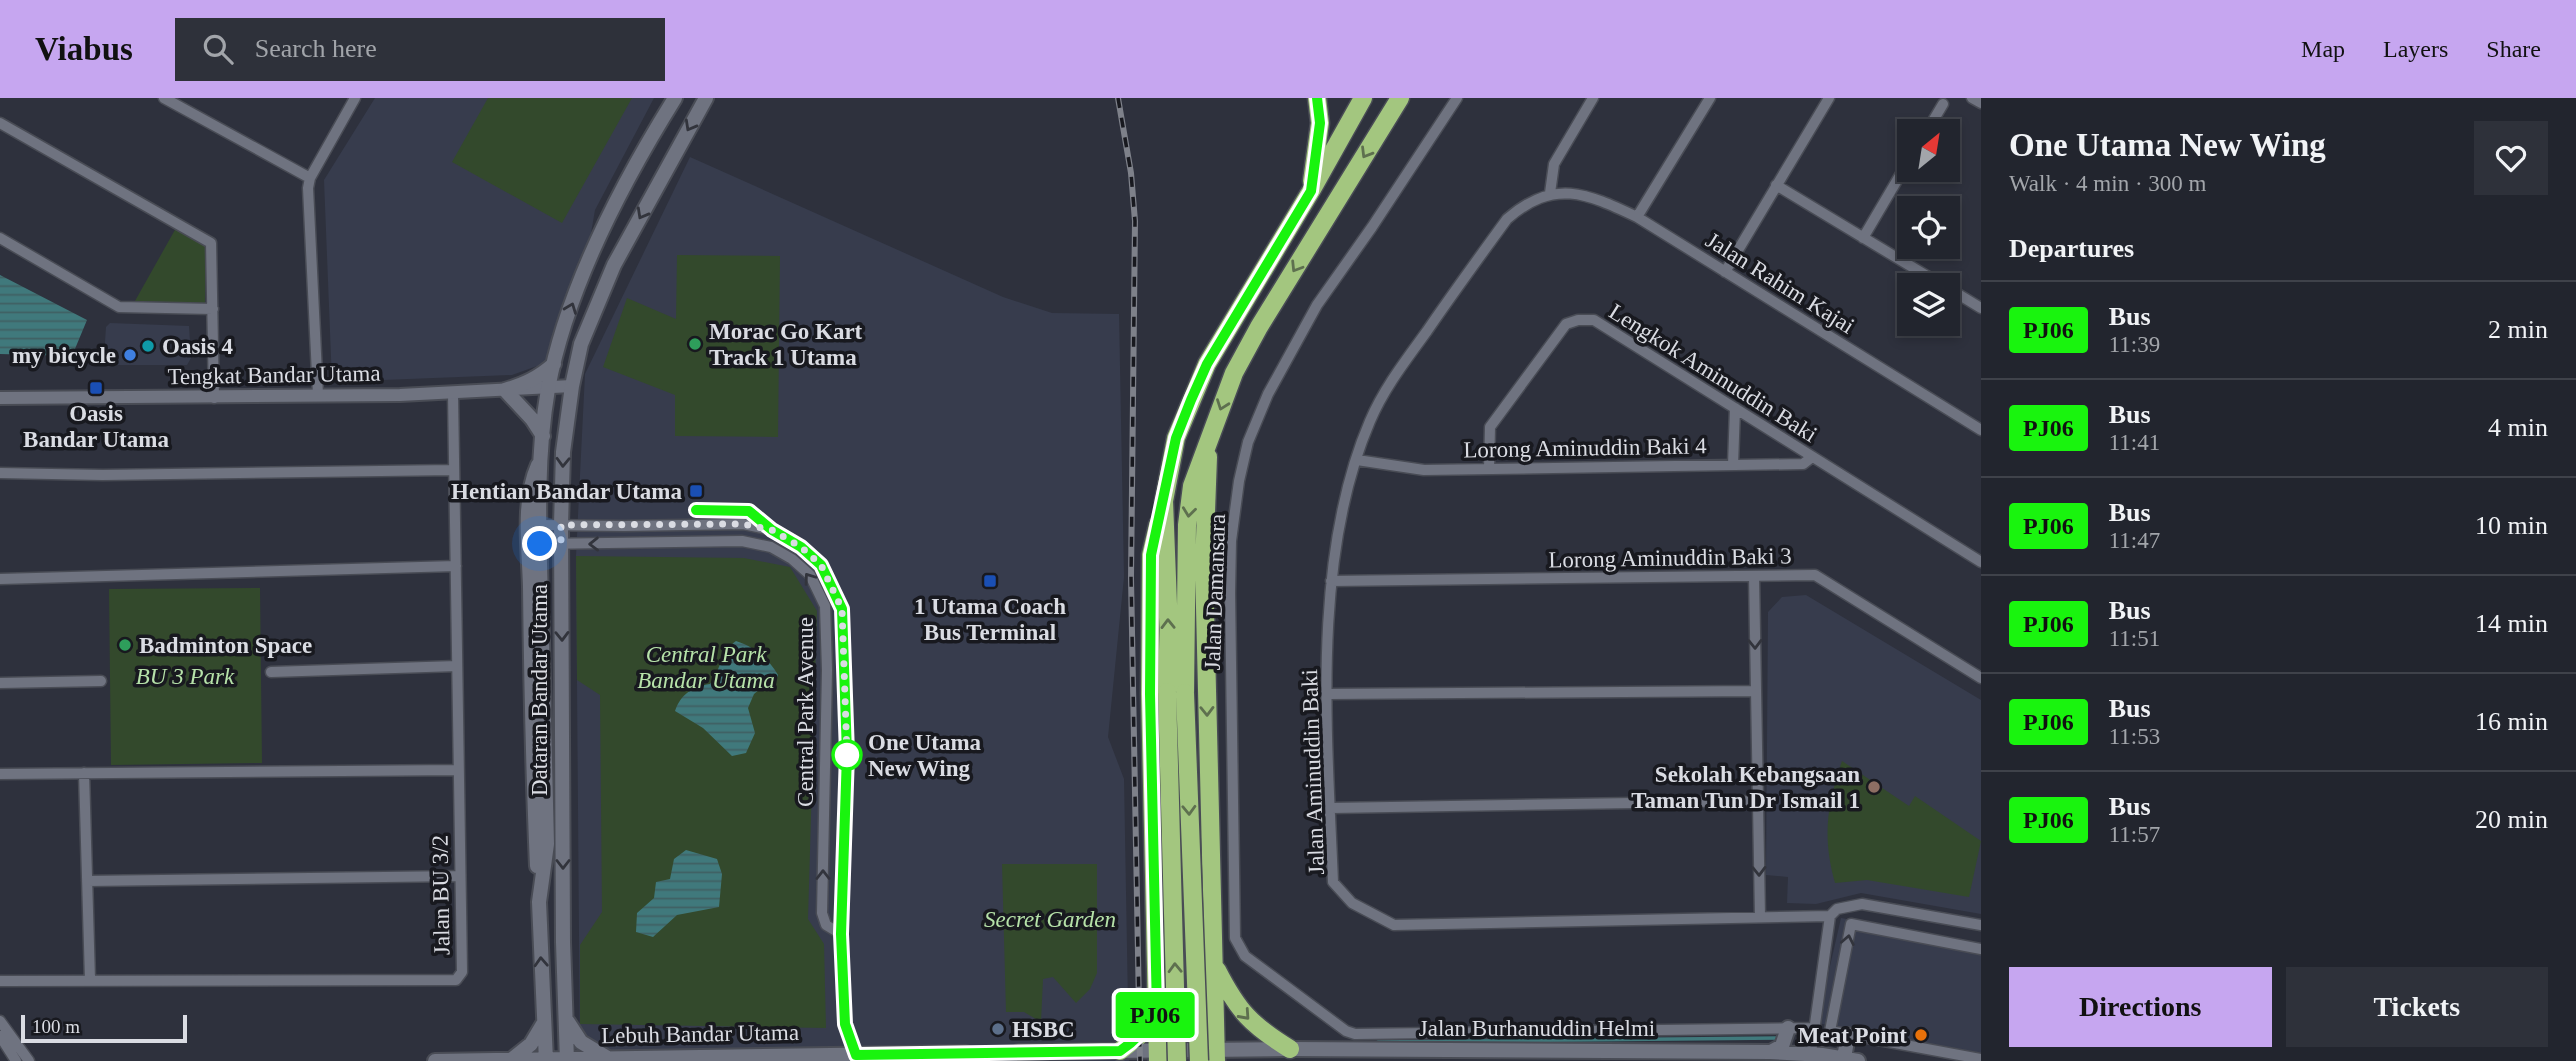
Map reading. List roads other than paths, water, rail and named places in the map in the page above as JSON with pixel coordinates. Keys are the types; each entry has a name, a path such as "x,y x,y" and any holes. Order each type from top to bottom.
{"highway":[{"path":"1311,191 1320,123 1317,98"},
{"path":"1158,1056 1150,694 1151,555 1176,438 1207,364 1311,191 1363,98"},
{"path":"1177,1061 1176,693 1192,486 1209,447 1234,373 1259,327 1400,98"},
{"path":"1209,447 1204,566 1216,1055"},
{"path":"1164,501 1168,629 1176,693 1199,1061"},
{"path":"1215,967 1231,998 1245,1017 1290,1049"},
{"path":"1157,1008 1180,1023 1190,1025 1209,1018 1214,1004"},
{"path":"1120,1051 1145,1031 1157,1008"}],"main road":[{"name":"Dataran Bandar Utama","path":"546,1060 539,902 547,844 540,461 548,388 568,314 597,243 646,144 674,98"},
{"name":"Dataran Bandar Utama","path":"567,1060 563,933 561,525 563,452 571,393 580,344 614,265 706,98"},
{"path":"542,436 532,419 505,390 526,384 541,376 554,364"},
{"path":"539,902 531,711 529,531 530,482 540,461"},
{"path":"567,1019 577,1038 607,1058"},
{"path":"511,1060 531,1044 544,1023"},
{"path":"1772,1052 1782,1046 1788,1028"},
{"path":"1848,1035 1851,1060"},
{"name":"Jalan Burhanuddin Helmi","path":"1216,1055 1290,1049 1772,1052 1851,1060"},
{"path":"1019,1052 1120,1051 1158,1056 1216,1055"},
{"name":"Lebuh Bandar Utama","path":"435,1061 966,1053"}],"street":[{"path":"164,98 310,178"},
{"path":"318,395 307,198 310,178 355,98"},
{"name":"Jalan Damansara","path":"1235,939 1231,541 1239,481 1248,442 1273,384 1317,305 1457,98"},
{"path":"1550,193 1554,164 1594,98"},
{"path":"1637,217 1710,98"},
{"path":"1725,272 1829,98"},
{"path":"1972,98 1981,103"},
{"path":"1934,119 1943,104"},
{"path":"0,123 211,243 214,398"},
{"path":"1863,238 1897,180"},
{"path":"1776,186 1922,273"},
{"name":"Jalan Rahim Kajai","path":"1550,193 1588,195 1637,217 1981,430"},
{"name":"Jalan Aminuddin Baki","path":"1550,193 1526,202 1499,229 1390,383 1370,421 1357,460 1331,581 1327,642 1333,883 1352,903 1394,925 1830,916 1837,909 1862,904 1981,925"},
{"path":"0,238 119,307 213,309"},
{"path":"1960,295 1981,308"},
{"name":"Lengkok Aminuddin Baki","path":"1489,469 1490,427 1566,324 1578,320 1594,320 1981,562"},
{"name":"Tengkat Bandar Utama","path":"0,398 453,394 548,388 571,393"},
{"name":"Jalan BU 3/2","path":"0,981 456,980 462,972 453,394"},
{"path":"1733,465 1735,408"},
{"name":"Lorong Aminuddin Baki 4","path":"1357,460 1424,470 1803,464 1812,457"},
{"path":"0,473 103,475 453,471"},
{"name":"Central Park Avenue","path":"540,525 743,524 772,530 801,547 821,565 842,609 847,754 841,934 845,1024 856,1055"},
{"name":"Central Park Avenue","path":"540,544 742,541 771,547 792,559 810,575 825,606 827,670 822,913 826,925 841,934"},
{"path":"0,579 456,566"},
{"name":"Lorong Aminuddin Baki 3","path":"1331,581 1815,575 1981,678"},
{"path":"1754,576 1760,916"},
{"path":"271,672 457,666"},
{"path":"0,682 101,681"},
{"path":"1328,694 1756,691"},
{"path":"0,774 458,770"},
{"path":"84,773 90,980"},
{"path":"1331,808 1758,801"},
{"path":"87,881 459,876"},
{"path":"1810,1057 1830,916"},
{"path":"1981,949 1851,923 1830,1031 1981,1059"},
{"name":"Jalan Burhanuddin Helmi","path":"1235,939 1245,956 1346,1031 1355,1034 1813,1028"},
{"path":"1823,968 1842,971"},
{"path":"0,1021 29,1061"},
{"path":"0,1036 16,1061"}],"waterway":[{"path":"1378,1042 1778,1038"}],"tunnel":[{"path":"966,1053 1019,1052"}],"railway":[{"path":"1118,98 1131,173 1135,221 1131,578 1140,1061"}],"place":[{"name":"Morac Go Kart Track 1 Utama","path":"695,344"},
{"name":"Oasis 4","path":"148,346"},
{"name":"my bicycle","path":"130,355"},
{"name":"Oasis Bandar Utama","path":"96,388"},
{"name":"Hentian Bandar Utama","path":"696,491"},
{"name":"1 Utama Coach Bus Terminal","path":"990,581"},
{"name":"Badminton Space","path":"125,645"},
{"name":"One Utama New Wing","path":"847,755"},
{"name":"Sekolah Kebangsaan Taman Tun Dr Ismail 1","path":"1874,787"},
{"name":"HSBC","path":"998,1029"},
{"name":"Meat Point","path":"1921,1035"}],"park label":[{"name":"Central Park Bandar Utama","path":"706,667"},
{"name":"BU 3 Park","path":"185,676"},
{"name":"Secret Garden","path":"1050,919"}]}
